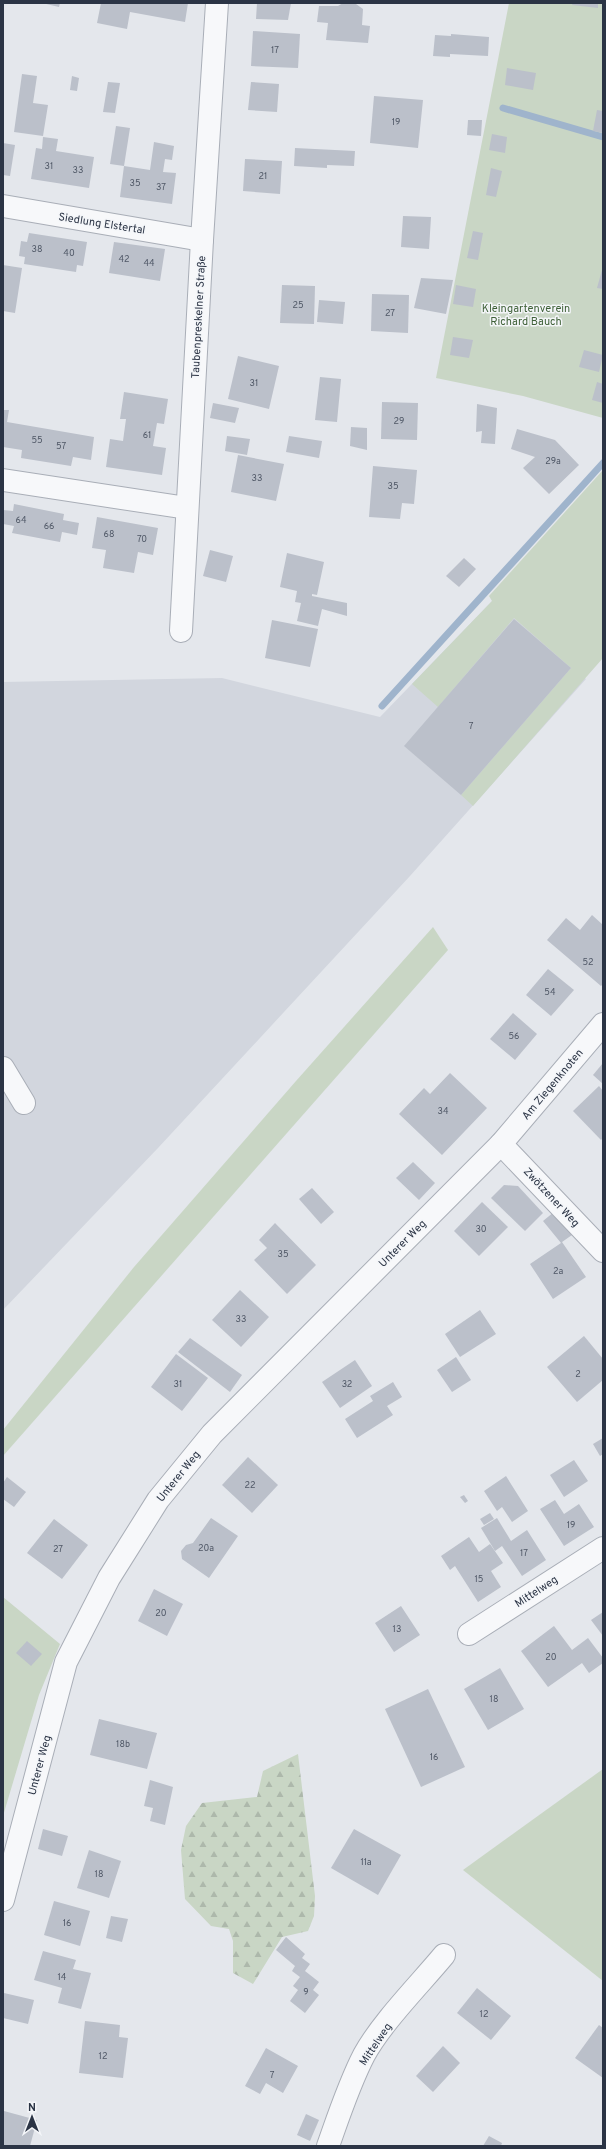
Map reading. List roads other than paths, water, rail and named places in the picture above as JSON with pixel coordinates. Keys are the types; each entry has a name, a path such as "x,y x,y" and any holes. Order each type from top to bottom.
{"street":[{"name":"Taubenpreskelner Straße","path":"181,631 202,240 217,3"},
{"name":"Siedlung Elstertal","path":"3,206 202,240"},
{"path":"3,480 187,508"},
{"name":"Am Ziegenknoten","path":"501,1144 603,1024"},
{"path":"3,1068 24,1103"},
{"name":"Zwötzener Weg","path":"501,1144 603,1251"},
{"name":"Unterer Weg","path":"3,1900 66,1662 109,1578 158,1500 212,1434 501,1144"},
{"name":"Mittelweg","path":"469,1634 603,1548"},
{"name":"Mittelweg","path":"328,2146 348,2090 365,2054 381,2031 444,1955"}],"waterway":[{"path":"503,108 603,137"},
{"path":"382,706 603,463"}],"park label":[{"name":"Kleingartenverein Richard Bauch","path":"526,314"}]}
